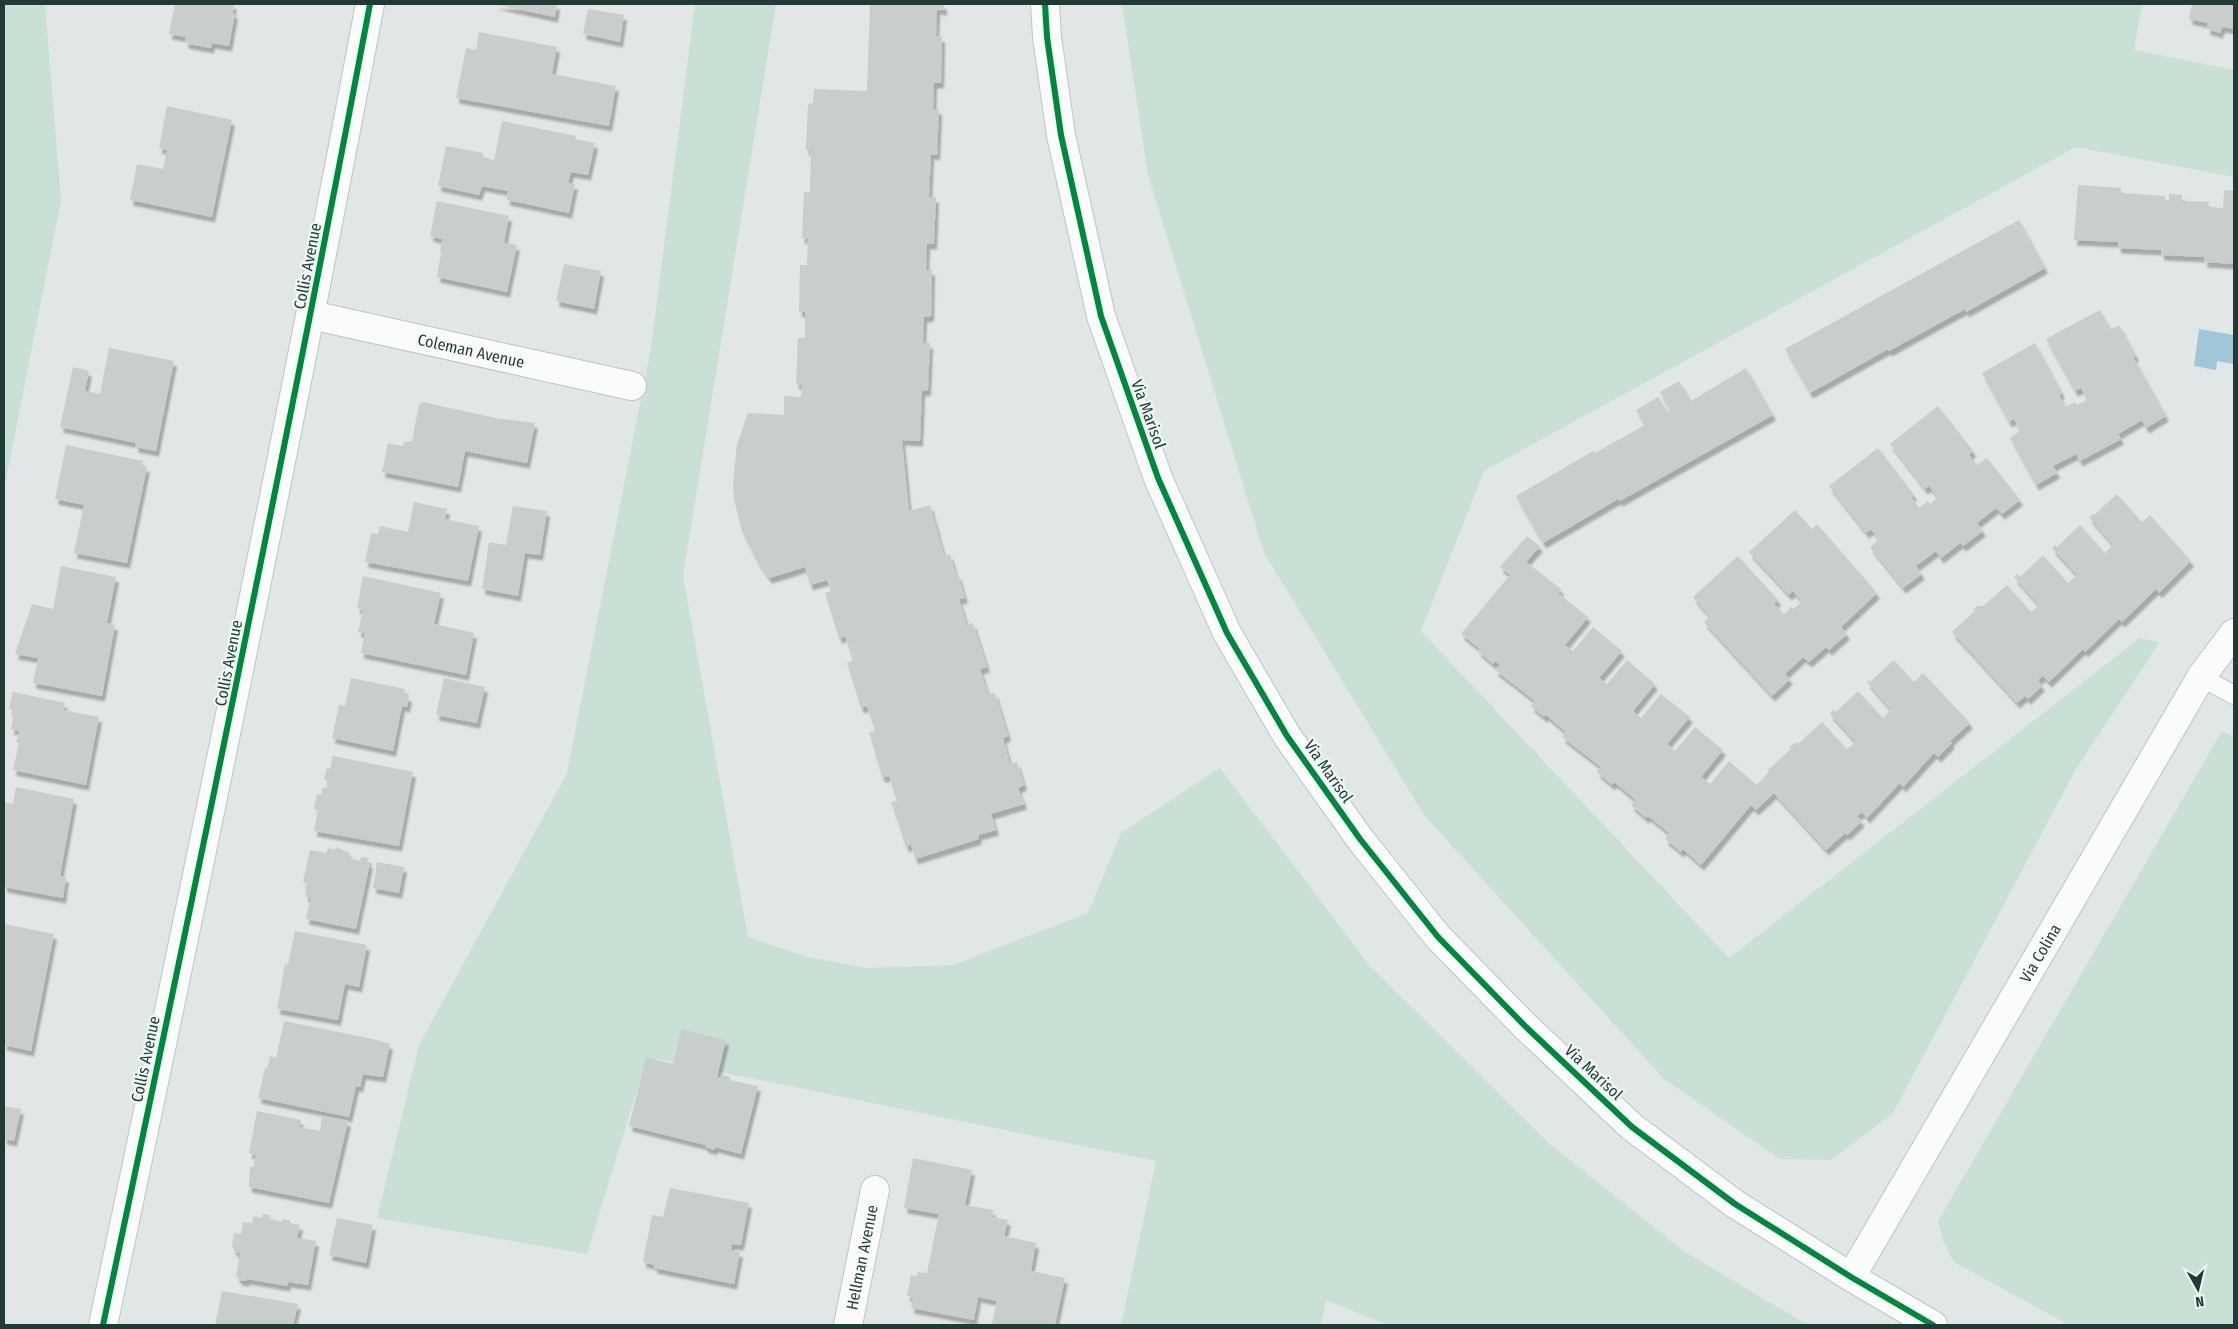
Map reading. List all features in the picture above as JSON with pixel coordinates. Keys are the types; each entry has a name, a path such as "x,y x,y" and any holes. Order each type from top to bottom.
{"street":[{"name":"Collis Avenue","path":"103,1325 220,772 311,315 370,4"},
{"name":"Via Marisol","path":"1045,4 1046,37 1062,136 1104,325 1158,478 1226,633 1287,736 1360,839 1438,937 1526,1027 1632,1127 1735,1204 1851,1277 1933,1325"},
{"name":"Coleman Avenue","path":"311,315 632,386"},
{"name":"Via Colina","path":"1851,1277 2201,677 2234,633"},
{"name":"Hellman Avenue","path":"848,1325 875,1190"}],"lane":[{"path":"2201,677 2234,695"}],"green space":[{"path":"4,4 45,4 61,200 4,490"},
{"path":"695,4 776,4 683,576 748,937 808,957 867,968 953,965 1088,913 1121,833 1220,768 1369,965 1550,1144 1685,1252 1808,1325 1387,1325 1326,1300 1321,1325 1121,1325 1156,1161 647,1057 587,1254 377,1218 419,1045 567,773 651,348"},
{"path":"1122,4 2142,4 2134,50 2234,70 2234,177 2076,147 1484,471 1421,631 1729,958 2140,638 2160,642 2076,769 1893,1113 1831,1160 1780,1159 1664,1079 1424,815 1264,553 1148,175"},
{"path":"2222,731 2234,736 2234,1325 2069,1325 1954,1262 1943,1240 1938,1221"}],"water":[{"path":"2199,329 2234,335 2234,364 2217,361 2216,370 2194,366"}],"building":[{"path":"175,4 234,4 232,13 235,13 229,46 212,43 211,48 189,44 185,42 186,37 169,34"},
{"path":"494,4 557,4 555,17"},
{"path":"870,4 944,4 944,10 937,9 936,36 942,37 941,83 934,83 933,109 939,109 937,155 931,154 929,198 936,197 934,244 927,244 926,270 932,270 931,316 924,317 923,343 930,343 928,390 922,391 920,441 902,440 909,511 930,505 944,556 950,554 956,575 958,574 965,598 959,599 967,626 973,623 987,667 980,669 988,695 995,693 1008,736 1003,738 1010,764 1017,762 1024,785 1018,788 1024,804 991,814 996,830 978,835 979,839 915,859 911,845 906,847 891,802 897,801 889,776 882,777 869,732 875,731 867,706 861,708 847,663 853,661 845,636 839,638 825,593 831,591 827,580 810,585 805,567 769,578 757,561 742,531 734,499 733,483 737,444 748,413 784,415 784,396 801,397 802,385 796,384 798,338 805,338 805,312 799,312 800,265 807,265 808,239 802,238 804,192 810,192 811,150 806,150 808,104 813,103 814,89 867,91"},
{"path":"2192,4 2234,4 2234,29 2222,27 2220,33 2207,29 2208,23 2189,19"},
{"path":"588,9 624,15 620,42 583,34"},
{"path":"479,32 557,47 552,74 616,86 609,126 456,98 466,48 476,50"},
{"path":"167,106 232,120 212,217 130,200 137,164 163,169 167,150 159,148"},
{"path":"502,121 576,136 575,139 595,143 588,175 571,172 568,183 575,184 569,213 507,200 508,191 482,186 479,195 438,186 446,146 483,153 483,157 494,160"},
{"path":"2078,185 2121,188 2121,193 2165,196 2165,200 2169,200 2169,194 2182,195 2182,201 2209,202 2208,207 2223,208 2224,190 2234,191 2234,264 2204,262 2205,257 2161,255 2161,250 2118,248 2118,242 2074,240"},
{"path":"437,201 509,216 504,243 517,245 507,292 437,277 440,249 442,241 445,240 430,236"},
{"path":"2019,220 2045,268 1966,312 1965,309 1889,351 1888,349 1810,393 1785,349"},
{"path":"564,264 601,271 594,309 556,301"},
{"path":"2100,310 2111,330 2119,325 2136,356 2133,357 2166,416 2146,428 2142,420 2118,434 2121,439 2080,461 2076,454 2053,466 2057,473 2036,485 2010,438 2020,431 2014,419 2009,422 1982,373 2035,343 2062,393 2059,395 2065,407 2075,402 2077,405 2087,400 2081,388 2075,391 2046,339"},
{"path":"109,348 174,361 156,451 135,447 136,443 60,427 73,367 89,371 85,391 100,394"},
{"path":"1746,368 1773,415 1620,501 1618,499 1543,543 1516,496 1593,451 1595,453 1645,425 1636,410 1658,397 1667,412 1669,410 1671,412 1660,392 1679,381 1691,401"},
{"path":"423,402 495,418 535,423 527,463 465,451 458,487 382,472 388,443 402,446 405,442 412,441 419,405"},
{"path":"1938,406 1973,451 1969,455 1977,465 1987,458 2020,500 2002,514 1996,508 1977,523 1983,531 1963,546 1960,543 1941,558 1936,551 1916,566 1922,574 1903,588 1870,547 1879,540 1871,529 1866,533 1829,486 1878,448 1914,495 1911,497 1919,508 1928,501 1930,504 1938,497 1929,486 1925,489 1890,444"},
{"path":"66,445 143,461 142,466 147,467 127,563 74,553 84,505 55,499"},
{"path":"2117,494 2142,522 2150,515 2191,561 2159,593 2156,589 2122,622 2119,619 2085,652 2083,649 2049,682 2043,676 2038,680 2042,686 2028,699 2025,696 2017,703 1952,632 1975,611 1974,609 1977,606 1983,606 2007,585 2031,612 2039,605 2014,577 2018,574 2020,577 2043,555 2068,583 2077,575 2052,548 2055,545 2057,547 2080,525 2105,553 2113,545 2089,517 2094,515"},
{"path":"414,502 447,509 445,519 479,526 468,581 365,562 371,533 378,534 380,526 408,532"},
{"path":"513,506 547,511 540,555 525,553 518,596 482,589 489,542 506,545"},
{"path":"1795,510 1812,529 1817,524 1877,593 1841,627 1847,634 1829,650 1826,647 1809,662 1803,657 1785,674 1790,679 1772,696 1704,622 1710,617 1693,597 1738,556 1778,600 1774,604 1784,614 1791,607 1793,609 1802,602 1793,591 1789,595 1749,552"},
{"path":"1527,536 1540,546 1526,562 1561,589 1558,593 1588,617 1565,645 1573,651 1593,627 1622,651 1599,678 1607,684 1627,660 1655,684 1633,711 1641,718 1661,694 1690,717 1667,744 1675,751 1695,727 1723,750 1701,777 1710,784 1729,761 1757,785 1769,772 1767,771 1791,749 1789,747 1797,742 1798,744 1822,722 1847,749 1856,742 1830,714 1834,710 1836,712 1858,691 1883,718 1891,710 1867,682 1869,680 1870,682 1894,660 1914,682 1923,673 1970,723 1950,741 1952,743 1938,757 1934,753 1903,787 1900,783 1867,818 1862,812 1857,816 1862,821 1826,850 1774,793 1756,810 1751,805 1701,865 1683,849 1681,852 1665,839 1669,833 1648,816 1646,818 1631,805 1636,800 1614,782 1612,785 1597,772 1601,767 1562,737 1566,732 1546,715 1544,717 1531,706 1535,701 1495,670 1500,665 1495,661 1493,664 1478,651 1480,649 1461,634 1510,575 1500,567"},
{"path":"61,566 116,577 107,623 115,625 102,696 33,683 38,658 15,654 32,604 53,609"},
{"path":"363,576 441,593 434,624 474,633 466,675 361,653 365,633 358,632 363,610 357,608"},
{"path":"351,678 405,689 404,695 409,697 407,707 402,706 393,751 332,738 339,705 345,706"},
{"path":"444,678 485,687 477,723 436,715"},
{"path":"13,692 65,703 63,710 99,717 86,785 13,770 19,743 16,743 19,731 11,729 14,710 9,709"},
{"path":"333,756 413,772 399,846 314,831 318,810 314,809 317,794 321,795 323,787 327,788 329,781 324,779 327,768 330,769"},
{"path":"16,787 74,799 60,876 66,877 63,898 4,887 4,802 13,804"},
{"path":"336,847 350,853 349,858 360,861 361,857 369,858 367,862 370,863 356,929 306,919 311,897 305,897 307,883 303,882 310,850 326,853 328,848 335,850"},
{"path":"377,862 404,867 399,893 373,888"},
{"path":"4,924 54,934 31,1051 4,1045"},
{"path":"295,931 367,945 359,987 345,984 338,1020 277,1009 285,964 288,965"},
{"path":"284,1021 390,1044 383,1077 363,1074 360,1087 356,1086 349,1117 258,1098 265,1068 267,1069 270,1056 276,1058"},
{"path":"682,1029 726,1040 717,1077 721,1078 722,1075 730,1077 730,1080 758,1086 741,1154 715,1147 714,1150 705,1147 705,1145 629,1126 646,1057 673,1064"},
{"path":"4,1106 21,1109 14,1141 4,1139"},
{"path":"257,1111 301,1120 299,1127 320,1131 322,1116 348,1121 329,1203 249,1187 250,1167 253,1167 256,1155 249,1153"},
{"path":"913,1158 972,1170 965,1205 993,1210 992,1217 1008,1220 1004,1236 1036,1243 1031,1271 1065,1278 1055,1325 992,1324 997,1301 978,1297 974,1320 911,1308 913,1297 907,1296 911,1275 917,1276 918,1272 927,1273 939,1214 904,1208"},
{"path":"670,1188 749,1203 741,1245 732,1244 731,1250 740,1252 734,1284 654,1268 655,1265 643,1262 652,1215 663,1217"},
{"path":"263,1214 271,1215 270,1219 282,1222 282,1219 290,1220 290,1223 300,1225 297,1238 316,1241 308,1285 288,1282 287,1286 247,1279 246,1281 239,1280 236,1277 240,1253 236,1253 232,1246 234,1233 241,1234 243,1222 252,1223 253,1216 262,1218"},
{"path":"337,1218 373,1225 366,1263 329,1255"},
{"path":"222,1291 298,1304 293,1325 215,1325"}],"cycle path":[{"path":"103,1325 240,665 370,4"},
{"path":"1045,4 1047,37 1061,135 1101,316 1158,478 1227,633 1287,736 1360,839 1438,937 1526,1027 1632,1127 1735,1204 1851,1277 1933,1325"}]}
